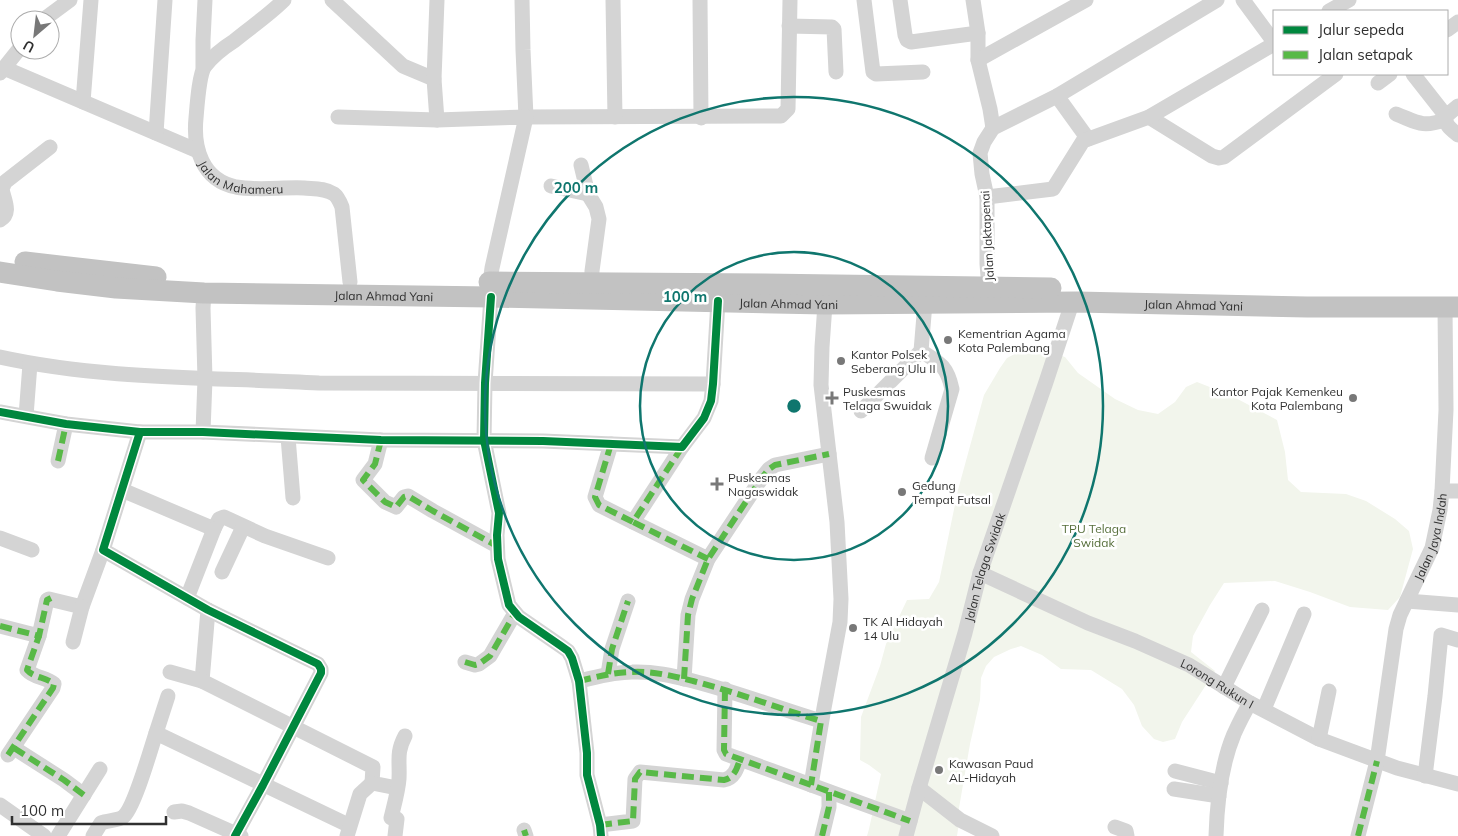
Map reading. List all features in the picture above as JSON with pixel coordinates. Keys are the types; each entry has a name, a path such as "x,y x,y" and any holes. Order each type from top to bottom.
{"highway":[{"name":"Jalan Ahmad Yani","path":"0,258 159,278 350,282 718,301 825,304 925,303 1073,296"},
{"name":"Jalan Ahmad Yani","path":"0,272 116,288 204,293 491,289 592,282 989,288 1073,296 1308,307 1454,303"}],"street":[{"path":"56,10 70,0"},
{"path":"84,102 91,0"},
{"path":"156,133 165,0"},
{"name":"Jalan Mahameru","path":"205,0 203,68 195,129 202,163 214,177 234,187 323,189 335,194 342,207 350,282"},
{"path":"203,68 217,53 284,0"},
{"path":"332,0 403,66 434,79"},
{"path":"437,0 434,79 437,120"},
{"path":"522,0 526,117 492,268 485,383 484,440 499,514 498,560 509,605 515,613 568,651 572,658 579,681 586,745 587,775 600,830 633,821 635,779 640,772 724,780 734,773 740,759"},
{"path":"613,0 615,118"},
{"path":"700,0 701,118"},
{"path":"338,117 437,120 526,117 701,118 781,116 788,109 790,0"},
{"path":"864,0 873,72 876,74 923,72"},
{"path":"900,0 907,40 912,42 978,33"},
{"path":"973,0 978,33 978,60 993,128 1058,96 1217,0"},
{"path":"978,60 1086,0"},
{"path":"1243,0 1273,42"},
{"path":"1332,10 1349,0"},
{"path":"789,26 834,28 836,72"},
{"path":"987,198 1053,189 1080,144 1088,139 1149,117 1273,44"},
{"path":"10,60 2,70 84,102 198,151"},
{"path":"1149,117 1212,156 1224,157 1335,75"},
{"path":"1414,75 1445,118 1447,125 1458,135"},
{"path":"1058,96 1088,139"},
{"path":"1396,114 1412,122 1431,124 1445,118 1458,106"},
{"name":"Jalan Jaktapenai","path":"989,288 987,198 980,153 984,142 993,128"},
{"path":"0,220 4,218 7,212 2,189 5,182 50,147"},
{"path":"581,165 588,194 596,207 599,219 592,282"},
{"path":"551,186 588,194"},
{"path":"203,432 205,380 204,293"},
{"name":"Jalan Telaga Swidak","path":"908,829 965,633 980,573 1046,382 1073,296"},
{"path":"633,522 682,447 704,418 711,401 718,301"},
{"path":"861,411 921,351 925,303"},
{"name":"Jalan Jaya Indah","path":"1358,836 1377,761 1396,629 1406,601 1432,548 1442,490 1452,410 1454,303"},
{"path":"811,785 840,622 841,599 837,522 821,384 825,304"},
{"path":"921,351 945,369 952,389 932,458"},
{"path":"0,357 30,364 128,375 205,380 319,383 713,384"},
{"path":"26,416 30,364"},
{"path":"0,412 66,424 140,432 203,432 381,440 484,440 682,447"},
{"path":"58,461 66,424"},
{"path":"73,642 82,607 103,550 140,432"},
{"path":"288,437 293,498"},
{"path":"381,440 375,464 363,480 385,502 396,507 404,497 408,496 497,546"},
{"path":"611,444 595,497 599,505 708,559"},
{"path":"684,679 690,606 708,559 760,479 769,469 775,465 829,454"},
{"path":"122,490 214,529"},
{"path":"1442,490 1458,491"},
{"path":"187,598 214,529 219,518 222,517 274,540 328,558"},
{"path":"222,572 243,527"},
{"path":"0,538 32,550"},
{"path":"103,550 208,610 320,666 321,673 237,835 189,813 182,811 174,812"},
{"name":"Lorong Rukun I","path":"980,573 1088,623 1189,665 1250,702 1319,739 1377,761 1458,784"},
{"path":"82,607 49,598 39,636 27,670 32,674 51,681 54,684 53,688 6,755 64,780 84,795"},
{"path":"608,674 612,649 628,601"},
{"path":"1406,601 1458,605"},
{"path":"202,681 207,640 208,610"},
{"path":"1224,687 1262,610"},
{"path":"465,662 475,666 487,659 515,613"},
{"path":"1264,709 1304,614"},
{"path":"0,626 39,636"},
{"path":"1425,776 1441,636 1458,640"},
{"path":"156,733 263,785 345,830 360,794 372,783 374,767 202,681 170,672"},
{"path":"579,681 608,674 646,672 659,674 725,690 822,721"},
{"path":"725,690 724,750 729,756 811,785 908,829"},
{"path":"1319,739 1329,691"},
{"path":"93,836 101,823 122,818 128,811 146,768 168,696"},
{"path":"1216,836 1223,772 1234,735 1250,702"},
{"path":"395,836 397,819 391,818 399,771 398,754 405,736"},
{"path":"58,836 100,769"},
{"path":"1175,771 1220,789"},
{"path":"372,783 397,788"},
{"path":"919,788 973,832 992,836"},
{"path":"1174,789 1220,789"},
{"path":"822,836 829,807 828,792"},
{"path":"0,805 44,836"}],"green space":[{"name":"TPU Telaga Swidak","path":"1026,348 1038,348 1065,357 1078,373 1115,399 1138,410 1158,414 1175,402 1186,387 1197,382 1230,395 1277,420 1285,452 1288,480 1301,492 1346,494 1366,501 1395,519 1409,531 1413,549 1400,597 1388,610 1350,607 1275,581 1224,583 1193,636 1191,652 1215,671 1182,722 1175,739 1163,742 1154,739 1142,726 1134,705 1122,689 1091,670 1061,669 1042,655 1021,646 1011,649 994,657 986,666 981,678 980,700 959,808 957,836 867,836 881,774 860,760 861,717 886,644 907,600 929,599 939,582 958,490 984,395 1007,358"}],"marked path":[{"path":"58,461 66,424"},
{"path":"381,440 375,464 363,480 385,502 396,507 404,497 408,496 497,546"},
{"path":"611,444 595,497 599,505 633,522"},
{"path":"682,447 633,522 708,559"},
{"path":"684,679 688,615 692,599 708,559 769,469 775,465 829,454"},
{"path":"0,626 39,636 47,600 51,598"},
{"path":"608,674 612,649 628,601"},
{"path":"465,662 475,665 490,656 515,613"},
{"path":"8,755 53,688 54,684 33,675 27,670 39,636"},
{"path":"579,681 625,672 663,674 725,690 821,721 811,785"},
{"path":"725,689 724,750 726,754 910,821"},
{"path":"14,748 84,795"},
{"path":"600,825 633,821 635,779 640,772 724,780 733,775 740,759"},
{"path":"1358,836 1377,761"},
{"path":"822,836 829,807 829,792"},
{"path":"524,830 526,836"}],"cycle path":[{"path":"491,297 485,383 484,440 499,513 497,535 498,559 509,605 519,617 568,651 572,658 579,681 587,753 587,775 601,836"},
{"path":"0,412 66,424 140,432 203,432 381,440 543,441 682,447 704,418 711,401 718,301"},
{"path":"140,432 103,550 208,610 318,664 321,669 321,673 235,836"}],"place":[{"name":"Kementrian Agama Kota Palembang","path":"948,340"},
{"name":"Kantor Polsek Seberang Ulu II","path":"841,361"},
{"name":"Puskesmas Telaga Swuidak","path":"832,398"},
{"name":"Kantor Pajak Kemenkeu Kota Palembang","path":"1353,398"},
{"name":"Puskesmas Nagaswidak","path":"717,484"},
{"name":"Gedung Tempat Futsal","path":"902,492"},
{"name":"TK Al Hidayah 14 Ulu","path":"853,628"},
{"name":"Kawasan Paud AL-Hidayah","path":"939,770"}]}
